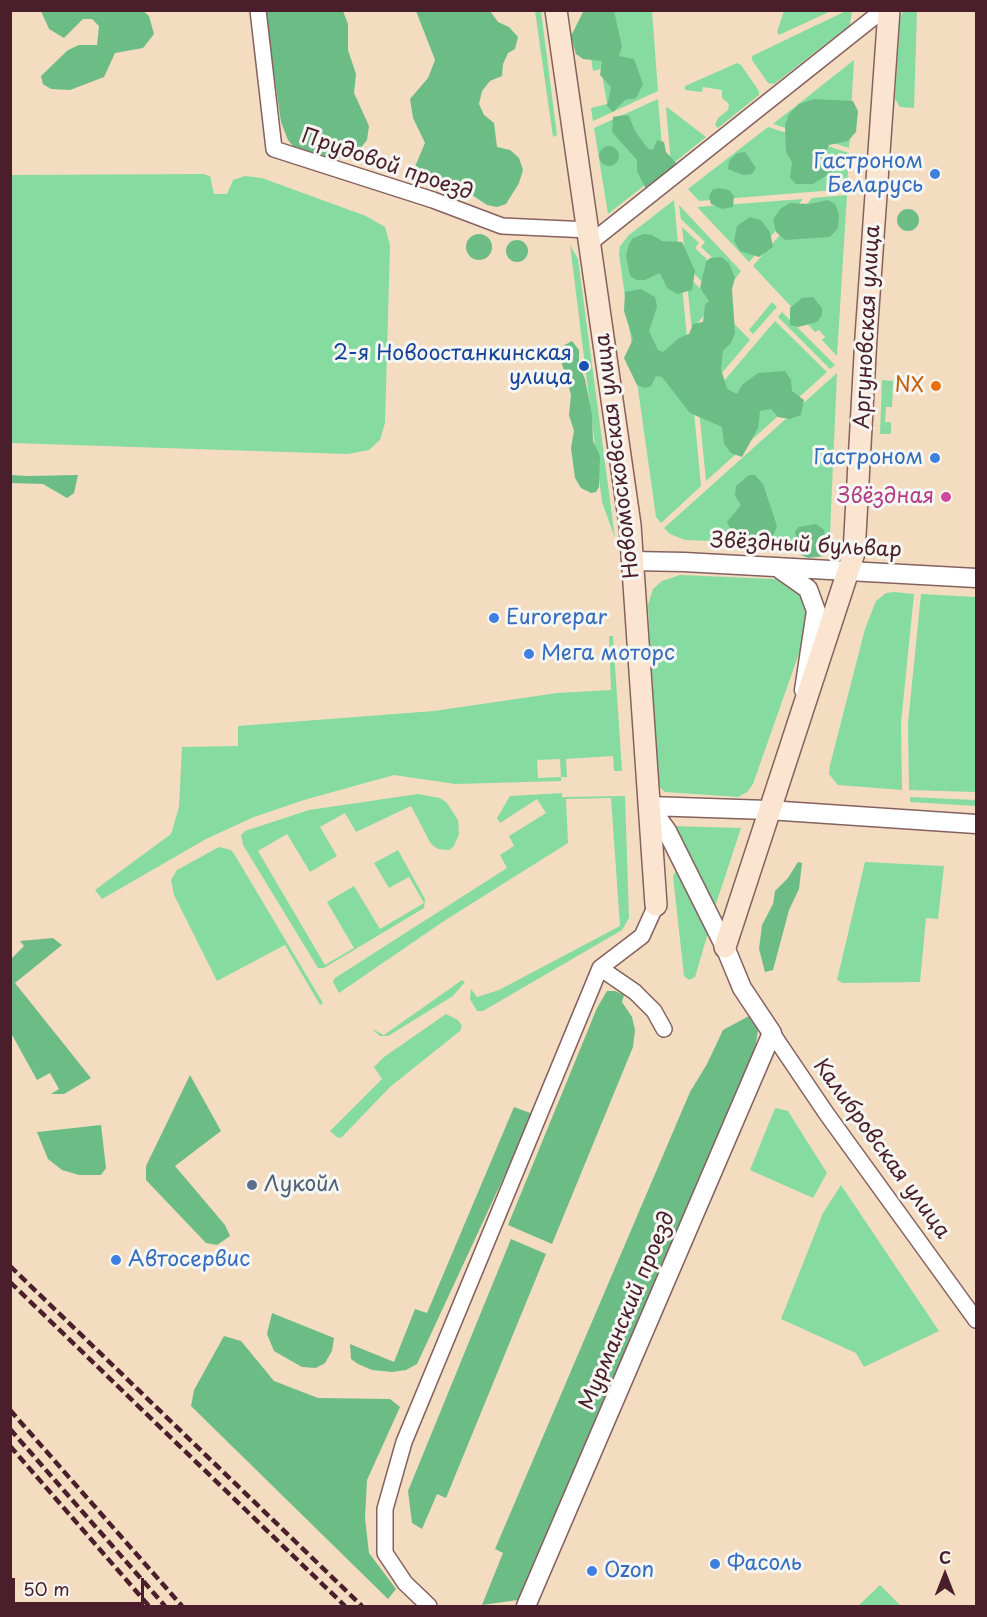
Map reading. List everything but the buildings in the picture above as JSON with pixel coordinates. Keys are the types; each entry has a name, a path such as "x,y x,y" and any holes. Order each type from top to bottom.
{"main road":[{"name":"Новомосковская улица","path":"556,10 590,236 633,561 656,905"},
{"name":"Аргуновская улица","path":"725,947 768,810 851,571 858,517 866,337 889,10"}],"street":[{"name":"Прудовой проезд","path":"258,10 274,149 502,226 590,236"},
{"path":"590,236 883,10"},
{"name":"Звёздный бульвар","path":"633,561 976,578"},
{"path":"777,568 791,575 808,589 816,611 801,713"},
{"path":"649,806 768,810 976,824"},
{"name":"Калибровская улица","path":"649,806 667,831 751,1002 976,1320"},
{"path":"429,1606 405,1583 385,1553 383,1534 391,1484 404,1442 600,968 642,936 656,905"},
{"path":"600,968 635,992 654,1011 663,1029"},
{"name":"Мурманский проезд","path":"526,1606 771,1033"}],"green space":[{"path":"584,10 614,11 622,47 619,56 634,59 643,84 636,98 625,100 613,112 607,106 611,87 600,75 602,61 583,59 576,54 571,36"},
{"path":"784,10 831,11 779,35 777,32"},
{"path":"41,11 143,11 149,16 154,34 143,48 115,53 104,77 70,90 51,89 43,84 41,76 68,50 79,45 97,45 99,26 92,19 83,19 64,38 49,29"},
{"path":"265,11 343,11 348,24 348,50 356,74 354,93 369,126 367,140 356,154 329,160 297,151 288,140 281,122"},
{"path":"416,11 490,11 498,22 509,27 518,37 515,49 508,53 503,64 502,76 490,81 482,91 479,104 484,115 494,123 497,147 510,150 519,158 523,170 519,183 506,204 497,207 487,205 472,195 454,194 417,178 414,169 425,143 413,118 410,99 428,78 435,60"},
{"path":"535,11 541,11 557,135 553,137"},
{"path":"584,11 652,11 658,91 593,121 591,108 607,104 601,69 593,71"},
{"path":"846,11 852,11 850,25 774,84 768,83 752,60 752,56"},
{"path":"903,11 917,11 914,108 900,107 895,99 900,19"},
{"path":"854,60 849,148 773,124"},
{"path":"737,63 741,65 759,91 759,95 718,128 715,125 718,118 728,110 729,104 722,98 722,90 703,87 702,92 685,90 685,86"},
{"path":"658,99 664,170 608,214 594,128"},
{"path":"814,99 853,101 858,111 856,132 848,141 829,145 826,152 837,169 813,184 796,184 790,178 792,162 786,152 785,125 789,114 799,104"},
{"path":"666,108 706,137 671,165"},
{"path":"629,116 635,131 648,149 653,150 657,140 664,142 666,152 678,165 647,191 637,171 637,160 612,132 613,117"},
{"path":"768,127 849,153 847,189 699,201 688,189"},
{"path":"609,146 616,149 619,156 616,163 609,166 602,163 599,156 602,149"},
{"path":"745,152 756,168 752,174 743,175 728,169 729,161 737,153"},
{"path":"203,174 210,176 214,194 227,194 233,180 245,176 262,178 366,216 385,227 390,245 385,423 380,440 369,450 348,454 11,443 11,175"},
{"path":"719,188 729,190 734,196 733,207 722,209 711,204 709,197 712,190"},
{"path":"847,195 837,356 822,340 825,337 819,330 815,332 753,266 812,198"},
{"path":"803,199 749,262 697,207"},
{"path":"674,200 701,486 661,523 656,517 619,254 620,246 629,235"},
{"path":"828,200 835,204 839,215 838,228 830,237 785,240 776,232 773,220 780,209 790,203 809,204"},
{"path":"679,205 741,271 735,279 701,247 705,242 681,219"},
{"path":"908,209 916,212 919,220 916,228 908,231 900,228 897,220 900,212"},
{"path":"750,217 761,220 770,232 773,247 759,257 740,251 734,241 737,226"},
{"path":"682,227 699,243 695,248 732,283 718,299 686,265"},
{"path":"479,234 488,238 492,247 488,256 479,260 470,256 466,247 470,238"},
{"path":"644,234 652,235 662,241 682,242 695,271 692,290 677,294 667,288 660,273 645,280 637,280 630,276 626,256 629,244 633,238"},
{"path":"513,240 521,240 528,247 528,255 521,262 513,262 506,255 506,247"},
{"path":"570,245 578,259 615,538 602,502"},
{"path":"721,257 729,263 735,278 732,289 735,333 731,343 723,351 721,369 727,389 737,394 742,385 758,373 785,371 791,380 792,391 804,400 801,415 790,419 778,417 771,409 760,411 758,428 742,457 731,453 724,444 722,427 690,413 662,377 656,376 651,386 645,388 637,385 624,358 633,339 624,311 625,292 641,289 655,297 657,307 649,331 658,350 663,352 679,338 689,334 693,324 703,322 705,305 709,301 700,288 706,262 710,258"},
{"path":"686,274 714,303 692,330"},
{"path":"813,297 822,308 822,315 817,322 798,327 790,325 790,308 802,298"},
{"path":"772,302 777,307 753,334 749,330"},
{"path":"718,307 750,340 698,401"},
{"path":"782,312 835,365 830,369 778,317"},
{"path":"775,321 827,372 706,481 699,410"},
{"path":"572,341 579,350 579,366 585,379 592,415 593,441 600,456 599,487 596,492 591,493 581,488 575,478 571,448 574,431 569,415 571,395 560,357 563,346"},
{"path":"837,373 830,534 824,541 813,545 685,540 670,534 664,528"},
{"path":"882,380 893,381 892,407 886,407 885,422 891,422 891,434 880,434"},
{"path":"10,475 78,475 74,493 67,498 43,484 11,483"},
{"path":"749,475 755,475 763,484 777,526 769,546 751,554 738,546 727,522 741,505 735,496 736,486"},
{"path":"816,524 824,530 828,551 824,556 808,558 801,555 797,548 795,531 799,527"},
{"path":"680,575 790,581 804,592 810,622 753,784 747,792 738,797 665,792 658,786 648,605 653,589 662,581"},
{"path":"886,593 914,594 901,723 902,790 838,785 829,774 830,765 865,629 876,601"},
{"path":"921,594 976,597 976,792 909,790 908,723"},
{"path":"609,636 613,636 622,771 614,771 613,756 566,759 567,777 561,777 561,781 455,784 394,775 304,800 254,817 206,839 102,899 95,890 171,834 179,807 182,747 238,746 238,726 434,711 557,693 611,690","holes":["560,759 561,777 538,778 537,760"]},
{"path":"562,793 562,797 625,796 629,918 622,930 483,1011 477,1011 470,999 471,989 477,997 499,990 620,926 611,798 566,799 568,843 444,921 339,993 333,982 335,978 507,868 500,855 514,846 509,836 546,813 537,799 500,823 497,818 510,796"},
{"path":"418,794 440,798 447,803 458,820 459,834 454,846 449,850 438,849 431,844 411,806 356,832 345,813 320,827 337,856 310,872 287,834 258,851 325,965 354,948 327,902 354,886 380,929 424,903 409,877 389,888 374,863 398,850 425,899 424,908 324,968 318,968 243,845 241,835 245,831 309,810"},
{"path":"910,797 976,800 976,806 910,802"},
{"path":"672,826 741,828 713,913"},
{"path":"219,847 231,850 236,857 323,1003 320,1005 285,945 217,981 174,895 171,880 177,870"},
{"path":"798,862 802,863 799,889 789,910 773,970 765,972 759,949 762,925 773,904 775,891 788,878"},
{"path":"865,862 944,866 938,919 926,918 920,982 843,983 837,980"},
{"path":"676,871 680,871 708,933 695,977 689,980 684,976 673,876"},
{"path":"53,938 62,945 15,983 91,1078 64,1094 51,1094 59,1089 50,1073 37,1080 11,1033 11,959 24,946 20,941"},
{"path":"462,980 465,982 453,996 388,1036 380,1036 372,1029 384,1035"},
{"path":"607,991 615,991 624,995 622,1002 632,1017 635,1030 633,1047 552,1244 508,1225 597,1008"},
{"path":"446,1014 458,1020 462,1026 460,1031 390,1087 341,1138 330,1131 382,1079 374,1067 384,1057"},
{"path":"749,1016 758,1030 755,1049 518,1600 482,1605 503,1553 495,1549 690,1092 707,1064 723,1030"},
{"path":"190,1075 221,1131 175,1166 225,1225 230,1236 217,1245 206,1243 146,1180 146,1166"},
{"path":"514,1107 533,1114 417,1364 406,1370 392,1372 372,1370 358,1364 351,1359 350,1344 394,1362 415,1309 427,1313"},
{"path":"775,1108 788,1111 827,1173 813,1198 750,1170"},
{"path":"101,1125 106,1168 101,1175 79,1175 62,1170 48,1159 37,1132"},
{"path":"841,1185 939,1331 864,1367 856,1353 781,1319 823,1213"},
{"path":"511,1239 546,1254 446,1498 437,1494 422,1529 412,1523 408,1491"},
{"path":"272,1313 334,1338 332,1351 325,1363 316,1368 302,1367 274,1351 267,1334"},
{"path":"224,1336 241,1341 274,1381 318,1398 390,1399 400,1407 367,1480 365,1518 369,1553 396,1589 388,1599 191,1406 194,1390"},
{"path":"880,1585 901,1606 858,1606"}],"railway":[{"path":"10,1266 362,1606"},
{"path":"10,1282 345,1606"},
{"path":"10,1410 182,1606"},
{"path":"10,1429 165,1606"},
{"path":"10,1446 149,1606"}],"place":[{"name":"Гастроном Беларусь","path":"935,174"},
{"name":"2-я Новоостанкинская улица","path":"584,366"},
{"name":"NX","path":"936,386"},
{"name":"Гастроном","path":"935,458"},
{"name":"Звёздная","path":"946,497"},
{"name":"Eurorepar","path":"494,618"},
{"name":"Мега моторс","path":"529,654"},
{"name":"Лукойл","path":"252,1185"},
{"name":"Автосервис","path":"116,1260"},
{"name":"Фасоль","path":"715,1564"},
{"name":"Ozon","path":"592,1571"}]}
